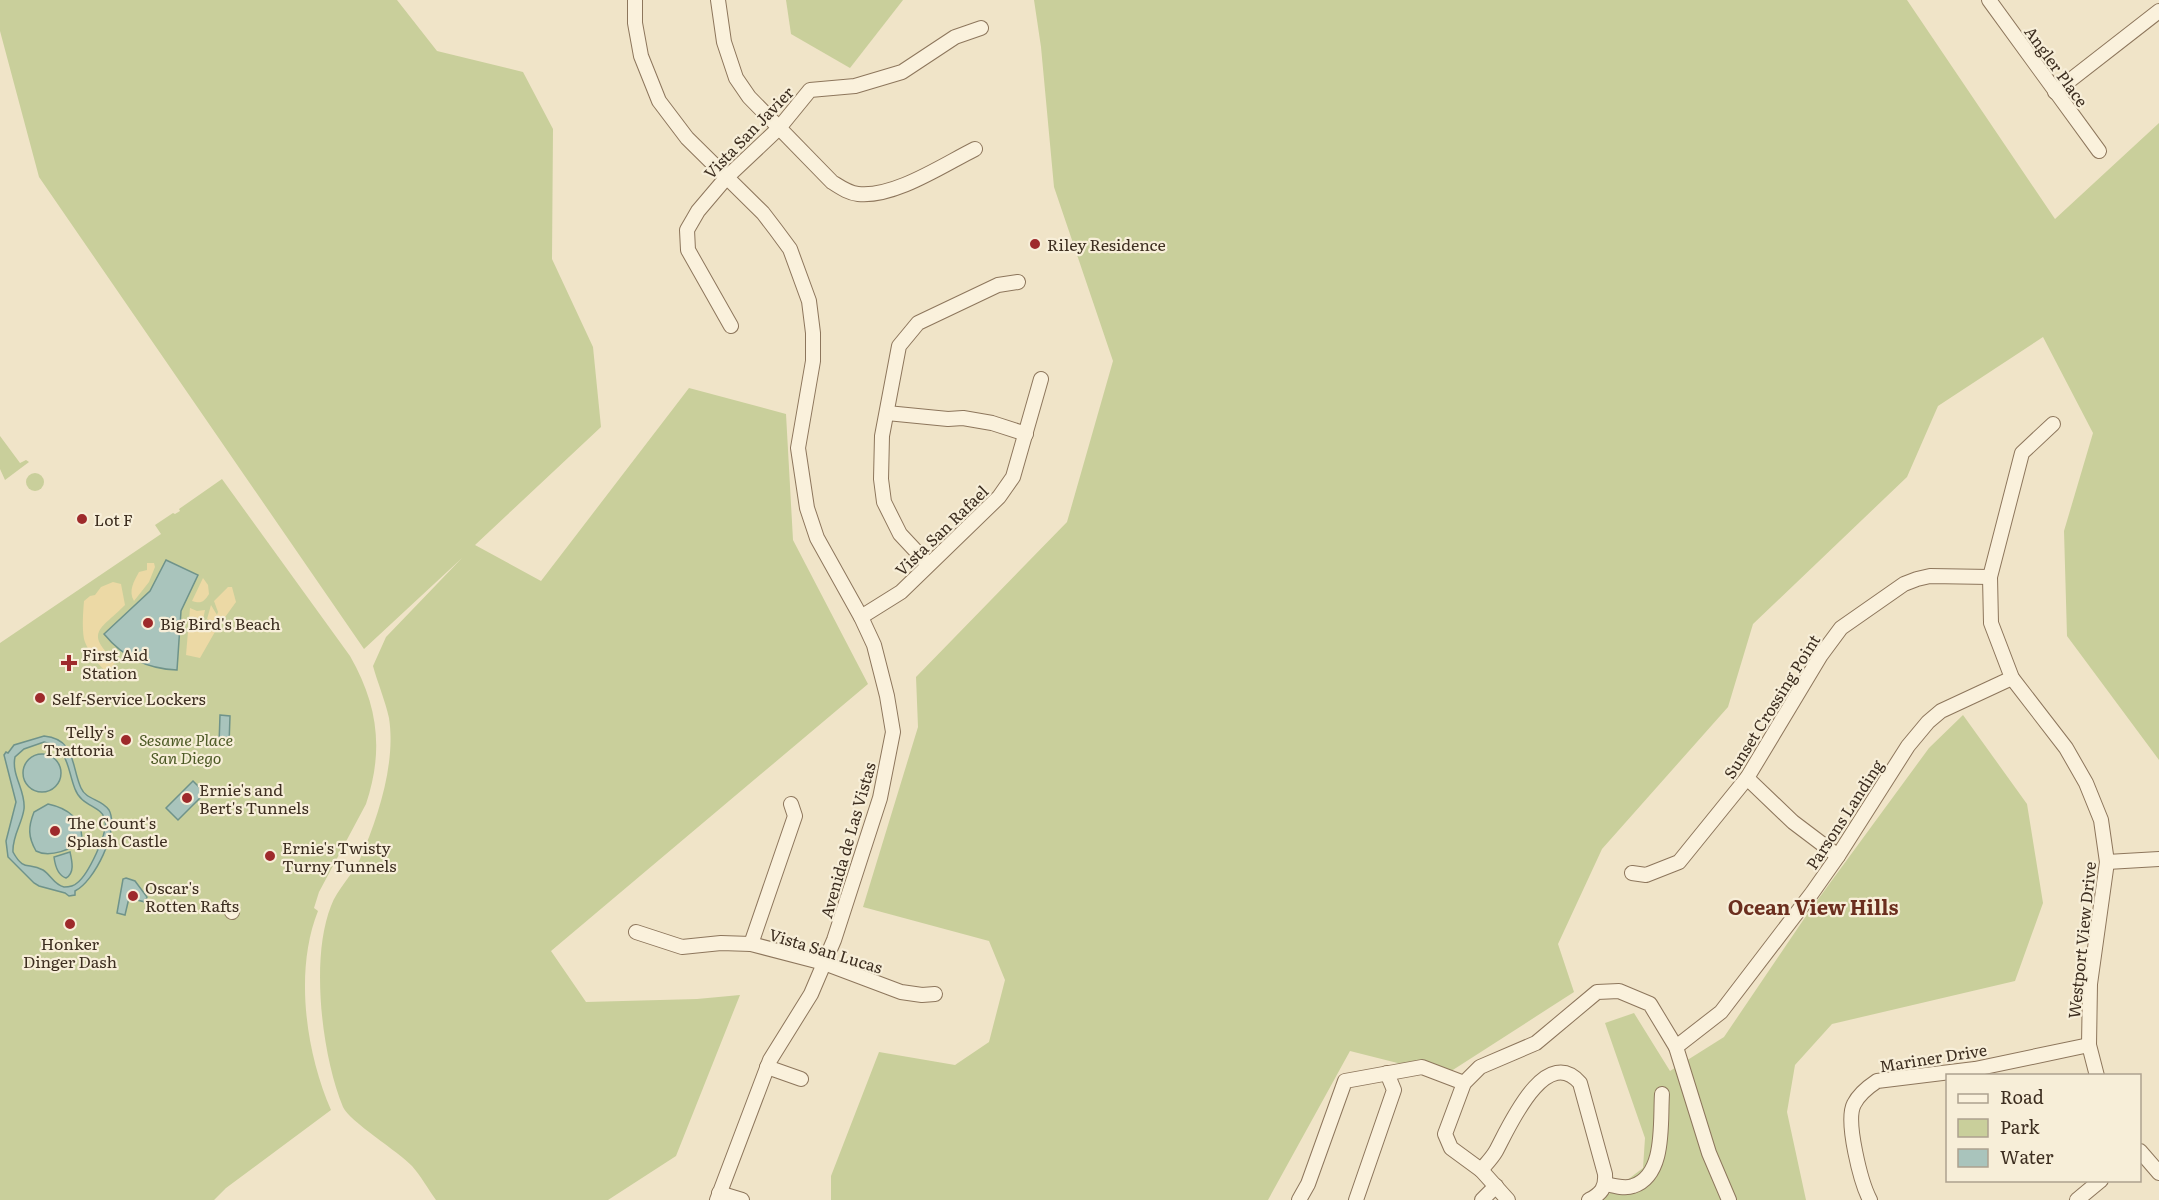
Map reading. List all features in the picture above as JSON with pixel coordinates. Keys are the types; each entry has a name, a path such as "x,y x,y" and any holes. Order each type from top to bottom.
{"street":[{"name":"Avenida de Las Vistas","path":"635,0 637,39 652,87 676,126 726,178 764,213 790,249 809,301 813,333 813,361 798,448 807,508 817,537 861,616 874,645 893,732 880,798 834,940 811,994 767,1067 718,1196"},
{"path":"718,0 724,42 736,78 749,97 832,182 843,190 858,194 899,187 975,149"},
{"name":"Angler Place","path":"1989,0 2099,152"},
{"path":"2055,92 2159,11"},
{"name":"Vista San Javier","path":"731,326 688,250 687,230 698,211 726,178 779,128 810,90 855,86 896,74 955,37 981,28"},
{"path":"928,564 900,534 884,502 880,465 882,436 899,346 918,323 998,285 1018,282"},
{"name":"Vista San Rafael","path":"861,616 901,592 999,497 1013,477 1041,379"},
{"path":"887,413 948,419 963,418 992,423 1026,434"},
{"name":"Westport View Drive","path":"2053,424 2022,453 1990,577 1991,622 2012,678 2058,737 2081,773 2101,820 2107,862 2090,984 2089,1046 2096,1074"},
{"name":"Sunset Crossing Point","path":"1632,873 1646,875 1680,862 1748,778 1821,655 1841,628 1904,584 1917,579 1930,576 1990,577"},
{"name":"Parsons Landing","path":"1676,1047 1721,1012 1838,856 1908,746 1928,722 1941,711 2012,678"},
{"path":"1748,778 1793,822 1838,856"},
{"path":"751,944 795,816 791,804"},
{"path":"2107,862 2159,859"},
{"name":"Vista San Lucas","path":"636,932 682,947 751,944 824,963 902,992 935,994"},
{"path":"1508,1200 1481,1170 1450,1148 1445,1134 1464,1083 1480,1067 1536,1043 1597,992 1619,992 1650,1004 1676,1047 1709,1153 1729,1200"},
{"name":"Mariner Drive","path":"1954,1074 1976,1072 2089,1046"},
{"path":"767,1067 801,1079"},
{"path":"1299,1200 1308,1184 1345,1081 1422,1067 1464,1083"},
{"path":"1356,1200 1394,1090 1387,1073"},
{"path":"1481,1170 1494,1155 1532,1089 1543,1080 1557,1074 1568,1074 1580,1083 1605,1174 1606,1184 1596,1197 1589,1200"},
{"name":"Mariner Drive","path":"1870,1200 1862,1183 1852,1127 1851,1114 1859,1096 1877,1081 1946,1075"},
{"path":"1606,1184 1622,1187 1633,1186 1648,1177 1655,1168 1662,1094"},
{"path":"2141,1153 2159,1173"},
{"path":"2077,1200 2099,1182"},
{"path":"1482,1200 1496,1186"},
{"path":"718,1196 742,1200"}],"green space":[{"path":"0,0 397,0 437,51 523,72 553,129 552,259 593,347 601,427 475,545 541,581 689,388 786,414 793,540 868,684 551,951 586,1002 697,999 740,995 676,1156 608,1200 436,1200 412,1166 354,1120 343,1107 329,1062 324,1035 321,1007 321,953 331,906 360,859 379,808 388,772 391,735 389,718 373,666 386,637 462,558 364,649 39,177 0,31"},
{"path":"786,0 903,0 850,68 791,34"},
{"path":"1034,0 1907,0 2055,219 2159,123 2159,760 2067,636 2064,531 2093,433 2043,337 1938,406 1907,477 1753,624 1728,707 1602,849 1558,944 1574,992 1445,1075 1350,1051 1268,1200 831,1200 831,1176 879,1052 955,1065 989,1042 1005,980 989,941 863,907 918,727 916,677 1067,522 1113,361 1054,187 1041,47"},
{"path":"0,436 20,463 26,460 29,462 5,480 0,469"},
{"path":"35,473 41,476 44,482 41,488 35,491 29,488 26,482 29,476"},
{"name":"Sesame Place San Diego","path":"222,479 350,656 367,692 372,710 376,746 372,784 366,804 319,892 314,908 318,911 306,959 306,1012 310,1038 322,1088 331,1110 226,1188 214,1200 0,1200 0,643 161,534 155,525 180,511 179,509"},
{"path":"1963,715 2027,804 2043,903 2015,981 1832,1024 1795,1065 1787,1112 1806,1200 1601,1200 1643,1168 1645,1138 1605,1023 1634,1013 1670,1071 1724,1037 1808,913 1929,748"}],"sand":[{"path":"147,563 154,563 155,567 149,582 134,601 132,586 139,572 147,570"},
{"path":"203,578 208,585 209,594 202,602 192,601"},
{"path":"113,582 121,584 125,605 104,625 98,637 106,651 116,661 108,673 97,662 85,643 83,610 84,601 95,595 101,587"},
{"path":"228,587 232,587 236,602 218,627 207,619 211,605 217,615 214,601"},
{"path":"190,608 197,611 205,610 202,625 216,630 200,658 186,655"}],"water":[{"name":"Big Bird's Beach","path":"166,560 198,575 181,611 177,670 156,667 136,660 119,649 104,634 150,591"},
{"path":"220,715 230,716 229,745 219,745"},
{"path":"44,736 62,742 71,755 83,792 109,810 111,830 103,855 90,877 75,891 75,895 69,896 39,886 8,857 6,841 16,802 4,755 14,745","holes":["44,742 63,754 78,795 100,812 105,821 103,835 91,863 81,879 68,887 58,884 43,870 23,864 13,852 24,809 23,796 15,770 15,757 24,749"]},
{"path":"42,754 49,755 55,760 60,766 60,780 55,786 49,791 42,792 35,791 29,786 24,780 23,773 24,766 29,760 35,755"},
{"name":"Ernie's and Bert's Tunnels","path":"193,781 205,793 178,820 166,808"},
{"name":"The Count's Splash Castle","path":"48,804 67,811 76,819 82,838 61,852 48,854 36,851 30,832 34,812"},
{"path":"70,852 72,870 66,878 59,872 54,857"},
{"name":"Oscar's Rotten Rafts","path":"123,879 135,881 147,897 145,902 129,898 125,915 117,913"}],"place":[{"name":"Riley Residence","path":"1035,244"},
{"name":"Lot F","path":"82,519"},
{"name":"Big Bird's Beach","path":"148,623"},
{"name":"First Aid Station","path":"69,663"},
{"name":"Self-Service Lockers","path":"40,698"},
{"name":"Telly's Trattoria","path":"126,740"},
{"name":"Ernie's and Bert's Tunnels","path":"187,798"},
{"name":"The Count's Splash Castle","path":"55,831"},
{"name":"Ernie's Twisty Turny Tunnels","path":"270,856"},
{"name":"Oscar's Rotten Rafts","path":"133,896"},
{"name":"Honker Dinger Dash","path":"70,924"}],"district":[{"name":"Ocean View Hills","path":"1813,906"}]}
